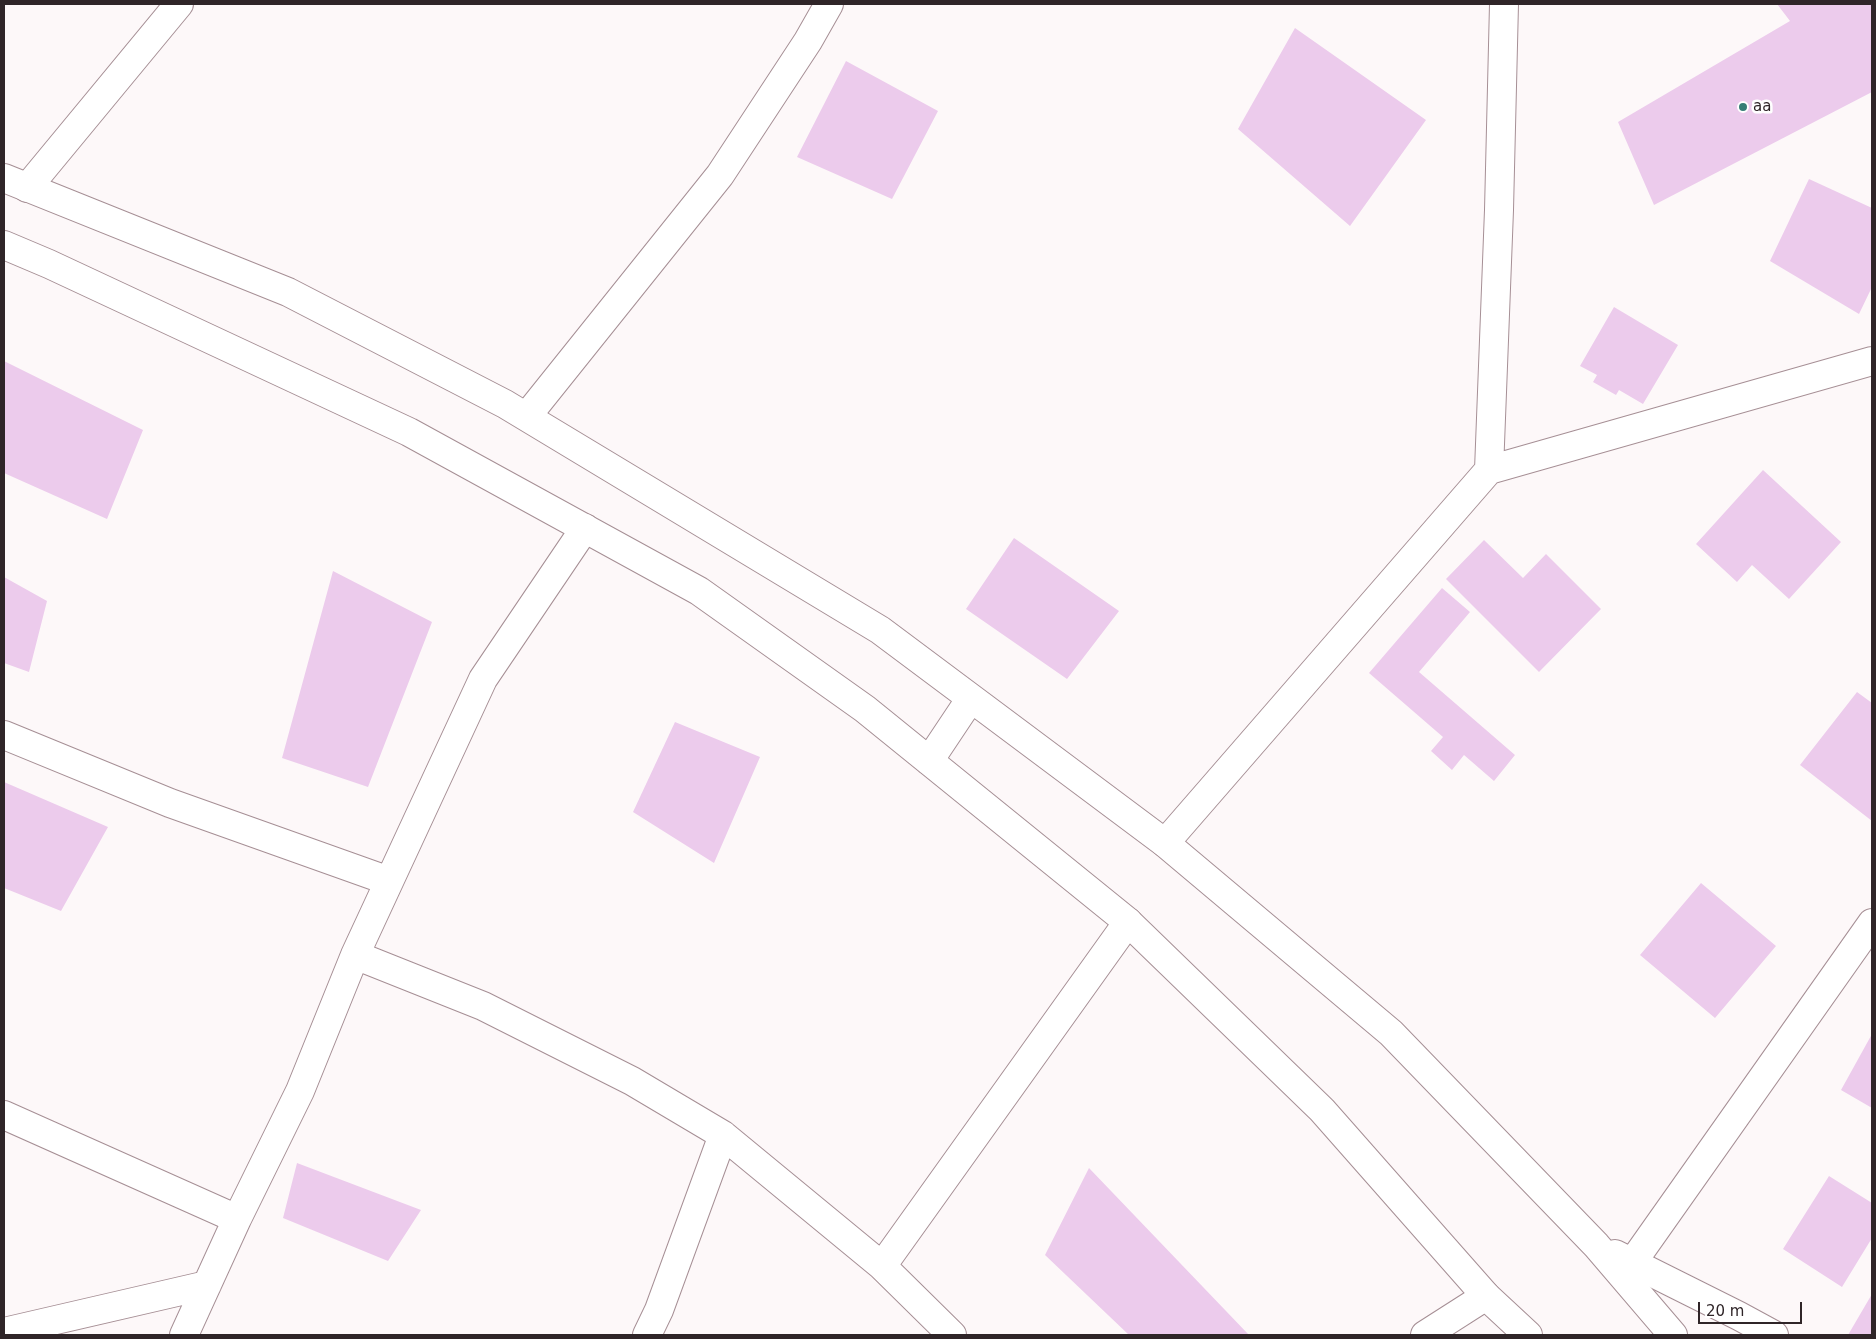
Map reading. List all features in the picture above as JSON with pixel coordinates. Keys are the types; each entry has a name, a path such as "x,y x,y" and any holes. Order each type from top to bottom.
{"street":[{"path":"179,4 15,183 288,292 526,416 880,630 1165,843 1392,1033 1596,1245 1673,1335"},
{"path":"526,416 720,175 808,40 829,4"},
{"path":"1489,470 1504,4"},
{"path":"4,245 410,432 699,591 865,709 1128,922 1322,1110 1486,1296 1528,1335"},
{"path":"1165,843 1489,470 1872,361"},
{"path":"184,1335 237,1220 300,1091 355,955 483,679 585,528"},
{"path":"929,762 971,698"},
{"path":"4,735 170,803 389,881"},
{"path":"882,1266 1128,922"},
{"path":"1632,1263 1872,923"},
{"path":"355,955 483,1006 632,1081 723,1135 882,1266 952,1335"},
{"path":"4,1115 237,1220"},
{"path":"647,1335 660,1310 723,1135"},
{"path":"1596,1245 1740,1316 1774,1335"},
{"path":"4,1332 207,1284"},
{"path":"1425,1335 1486,1296"}],"building":[{"name":"aa","path":"1777,4 1872,4 1872,92 1654,205 1618,122 1790,21"},
{"path":"1295,28 1426,120 1350,226 1238,129"},
{"path":"846,61 938,111 892,199 797,157"},
{"path":"1809,179 1872,208 1872,287 1859,314 1770,261"},
{"path":"1614,307 1678,345 1643,404 1619,390 1616,395 1593,382 1597,375 1580,366"},
{"path":"4,361 143,430 107,519 4,473"},
{"path":"1763,470 1841,542 1789,599 1752,565 1737,582 1696,544"},
{"path":"1014,538 1119,611 1067,679 966,609"},
{"path":"1484,540 1523,578 1546,554 1601,609 1539,672 1446,579"},
{"path":"333,571 432,622 368,787 282,758"},
{"path":"4,577 47,601 29,672 4,663"},
{"path":"1442,588 1470,612 1419,672 1515,755 1494,781 1464,755 1452,770 1431,751 1443,737 1369,673"},
{"path":"1857,692 1872,703 1872,821 1800,765"},
{"path":"675,722 760,757 714,863 633,812"},
{"path":"4,782 108,827 61,911 4,888"},
{"path":"1701,883 1776,946 1715,1018 1640,955"},
{"path":"1872,1034 1872,1108 1841,1090"},
{"path":"297,1163 421,1210 388,1261 283,1218"},
{"path":"1089,1168 1249,1335 1129,1335 1045,1255"},
{"path":"1829,1176 1872,1203 1872,1238 1842,1287 1783,1249"},
{"path":"1872,1294 1872,1335 1848,1335"}],"place":[{"name":"aa","path":"1743,107"}]}
